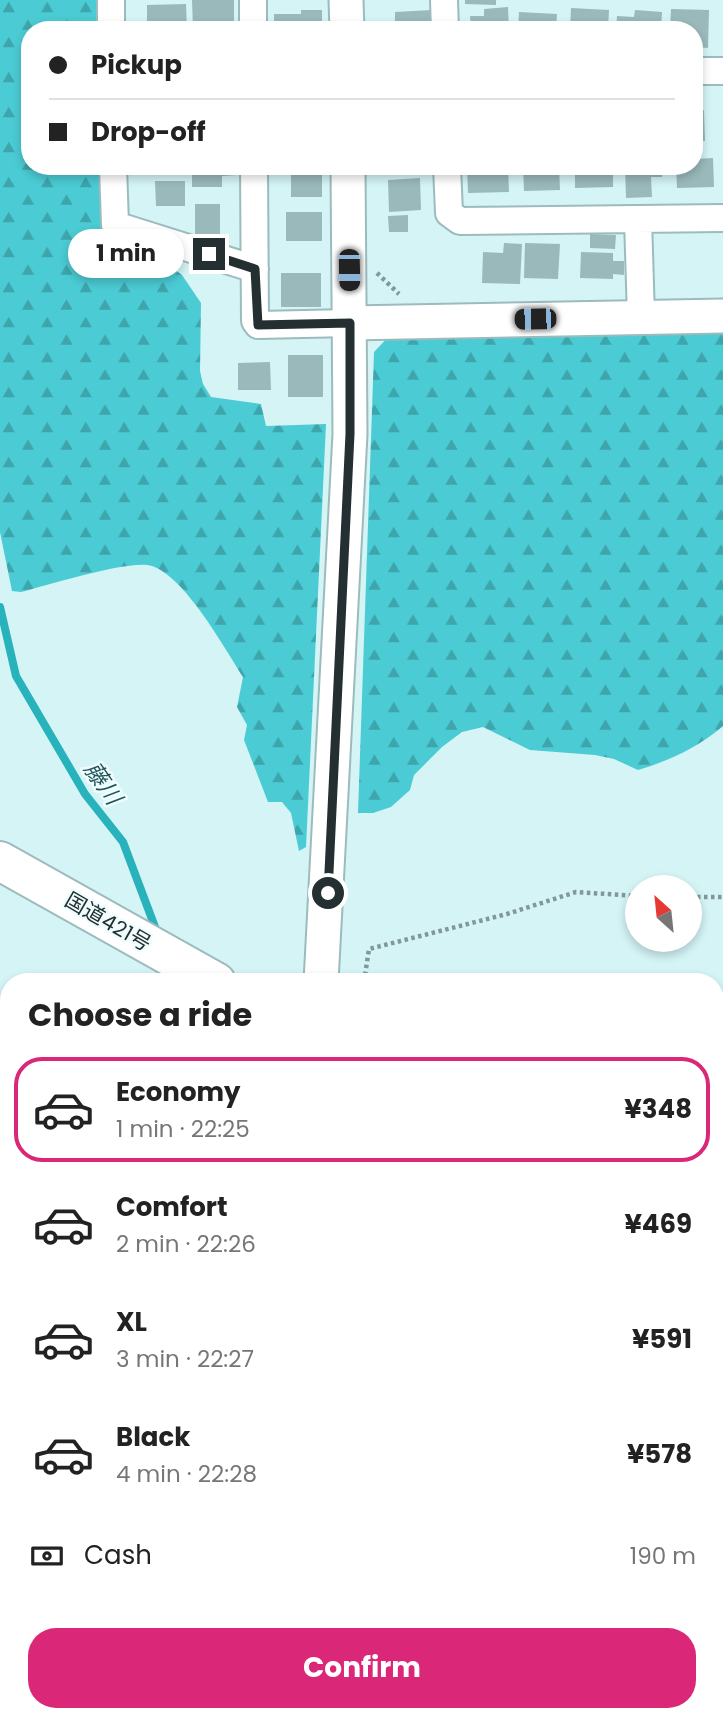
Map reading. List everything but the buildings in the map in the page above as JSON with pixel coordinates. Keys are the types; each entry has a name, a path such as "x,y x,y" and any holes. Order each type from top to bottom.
{"main road":[{"name":"国道421号","path":"0,861 200,973"}],"street":[{"path":"111,0 111,21"},
{"path":"253,0 253,21"},
{"path":"346,0 347,21"},
{"path":"444,0 445,21"},
{"path":"703,71 723,71"},
{"path":"113,175 116,225 255,269"},
{"path":"254,175 258,325 723,316"},
{"path":"321,973 350,434 348,175"},
{"path":"447,175 449,213 460,221 723,218"},
{"path":"638,219 640,317"}],"path":[{"path":"371,267 400,295"},
{"path":"365,973 369,949 507,914 576,892 625,895"},
{"path":"702,897 723,897"}],"green space":[{"path":"0,0 100,0 100,21 21,21 21,175 102,175 102,226 147,244 163,261 182,275 201,303 200,371 203,384 211,397 261,404 266,426 326,424 306,847 299,851 291,813 282,802 268,802 244,740 247,725 237,707 243,677 214,630 174,580 160,570 147,565 136,565 103,570 21,592 12,591 0,532"},
{"path":"723,330 723,726 683,752 638,770 614,759 595,755 530,750 483,727 462,732 442,747 414,775 410,790 391,807 373,813 358,813 374,352 393,332"}],"waterway":[{"name":"藤川","path":"0,607 16,676 85,794 123,842 158,935"}],"route":[{"path":"209,254 255,269 255,321 258,325 350,323 350,434 328,893"}]}
